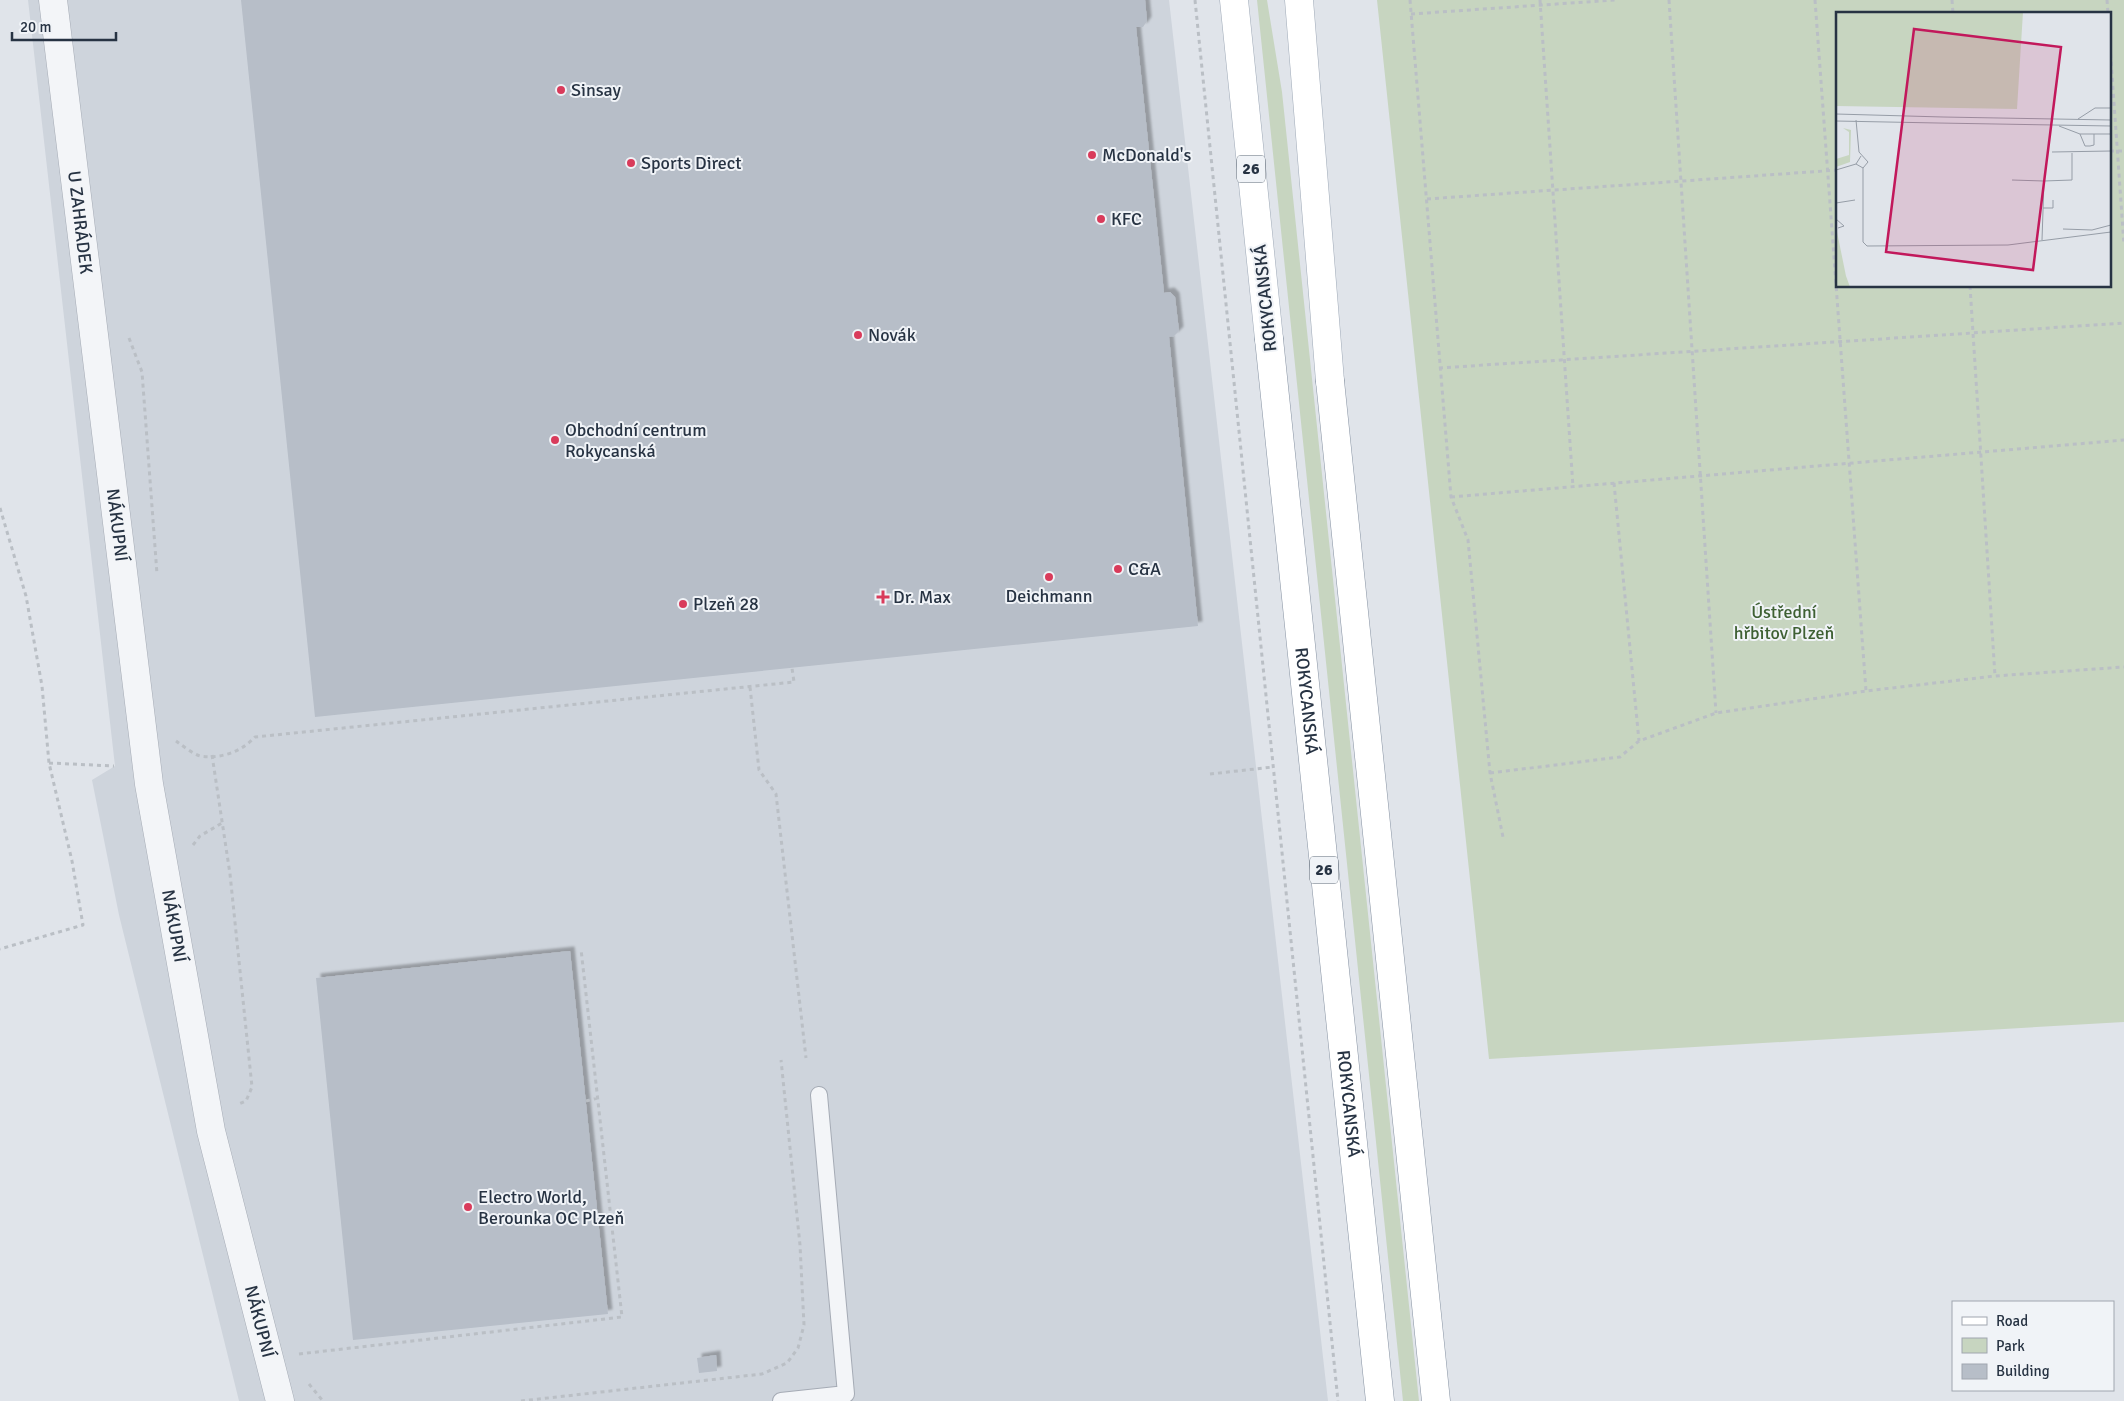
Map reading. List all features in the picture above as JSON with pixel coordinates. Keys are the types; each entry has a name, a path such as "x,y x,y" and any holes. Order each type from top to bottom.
{"main road":[{"name":"ROKYCANSKÁ","path":"1234,0 1380,1401"},
{"path":"1298,0 1330,381 1436,1401"}],"street":[{"name":"U ZAHRÁDEK","path":"54,0 108,444"},
{"name":"NÁKUPNÍ","path":"108,444 149,784 211,1131 280,1401"}],"lane":[{"path":"781,1401 847,1397 819,1095"}],"path":[{"path":"1195,0 1338,1401"},
{"path":"1410,0 1428,199 1439,368 1451,498 1468,540 1490,773 1503,836"},
{"path":"1540,0 1573,487"},
{"path":"1411,14 1615,0"},
{"path":"1669,0 1716,713"},
{"path":"1815,0 1866,691"},
{"path":"2112,72 2124,245"},
{"path":"2112,152 2124,150"},
{"path":"1428,199 1836,170"},
{"path":"1970,288 1995,676"},
{"path":"1439,368 2124,323"},
{"path":"125,330 142,372 158,560 157,578"},
{"path":"1451,498 2124,440"},
{"path":"1614,484 1639,741"},
{"path":"0,508 26,596 42,686 49,763 72,861 83,925 0,949"},
{"path":"1490,773 1620,757 1639,741 1716,713 1866,691 1995,676 2124,667"},
{"path":"174,740 199,756 227,754 244,748 255,737 794,682 792,668"},
{"path":"750,686 759,770 776,794 806,1058"},
{"path":"212,755 230,874 252,1087 246,1100 232,1107"},
{"path":"49,763 115,766"},
{"path":"1210,774 1273,767"},
{"path":"296,1354 622,1317 582,948"},
{"path":"521,1401 762,1374 787,1363 798,1348 804,1326 800,1245 782,1060"},
{"path":"586,1101 598,1098"}],"shaded area":[{"path":"28,0 1169,0 1328,1401 239,1401 119,915 92,780 115,766"}],"green space":[{"path":"1257,0 1267,0 1282,92 1419,1401 1403,1401"},
{"name":"Ústřední hřbitov Plzeň","path":"1377,0 2124,0 2124,1022 1489,1059"}],"building":[{"name":"Obchodní centrum Rokycanská","path":"241,0 1145,0 1147,21 1143,27 1136,27 1164,293 1170,292 1175,297 1179,331 1174,336 1169,337 1198,626 315,717"},
{"name":"Electro World, Berounka OC Plzeň","path":"570,951 608,1314 353,1340 316,978"},
{"path":"716,1355 717,1371 699,1373 697,1358"}],"place":[{"name":"Sinsay","path":"561,90"},
{"name":"McDonald's","path":"1092,155"},
{"name":"Sports Direct","path":"631,163"},
{"name":"KFC","path":"1101,219"},
{"name":"Novák","path":"858,335"},
{"name":"Obchodní centrum Rokycanská","path":"555,440"},
{"name":"C&A","path":"1118,569"},
{"name":"Deichmann","path":"1049,577"},
{"name":"Dr. Max","path":"883,597"},
{"name":"Plzeň 28","path":"683,604"},
{"name":"Electro World, Berounka OC Plzeň","path":"468,1207"}]}
